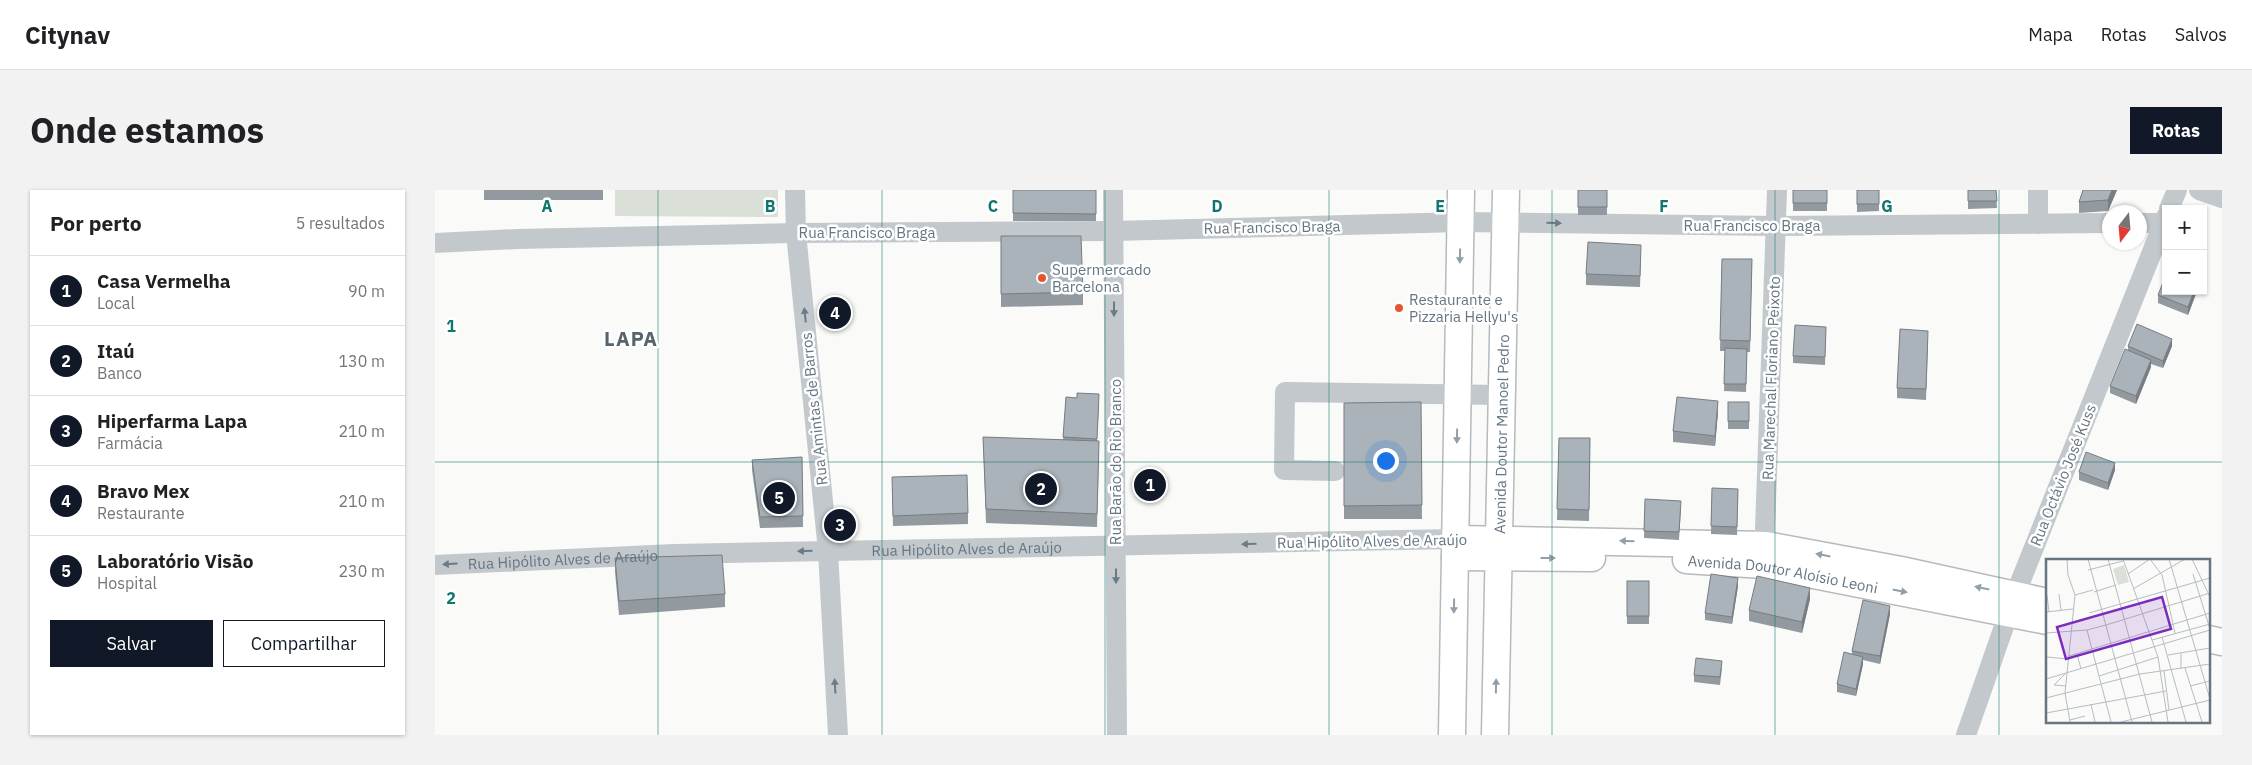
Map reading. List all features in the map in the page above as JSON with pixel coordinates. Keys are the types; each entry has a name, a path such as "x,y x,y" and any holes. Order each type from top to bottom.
{"main road":[{"path":"1452,735 1461,190"},
{"name":"Avenida Doutor Manoel Pedro","path":"1495,735 1506,190"},
{"name":"Avenida Doutor Aloísio Leoni","path":"1455,548 1499,548 1699,560 1765,555 1901,570 2011,604 2046,621"},
{"name":"Avenida Doutor Aloísio Leoni","path":"2011,604 2046,602"},
{"path":"2209,639 2222,642"},
{"path":"2209,657 2222,660"}],"street":[{"name":"Rua Amintas de Barros","path":"795,190 796,233 828,551 838,735"},
{"name":"Rua Barão do Rio Branco","path":"1113,190 1117,735"},
{"name":"Rua Marechal Floriano Peixoto","path":"1765,555 1777,190"},
{"path":"2037,190 2037,224"},
{"name":"Rua Octávio José Kuss","path":"2171,205 2177,190"},
{"path":"2199,190 2222,198"},
{"path":"2147,221 2162,217"},
{"name":"Rua Francisco Braga","path":"435,243 517,239 796,233 1113,231 1461,222 1776,226 2102,224"},
{"name":"Rua Octávio José Kuss","path":"1966,735 2011,604 2162,226"},
{"path":"1335,471 1284,470 1285,392 1502,395"},
{"name":"Rua Hipólito Alves de Araújo","path":"435,565 673,554 1116,546 1455,548"}],"shaded area":[{"path":"615,190 778,190 778,217 615,216"}],"building":[{"path":"1013,190 1096,190 1096,214 1013,213"},
{"path":"1578,190 1607,190 1607,207 1578,207"},
{"path":"1793,190 1827,190 1827,203 1793,203"},
{"path":"1857,190 1879,190 1879,204 1857,204"},
{"path":"1968,190 1996,190 1997,201 1968,201"},
{"path":"2083,190 2112,190 2108,200 2079,202"},
{"name":"Supermercado Barcelona","path":"1001,236 1081,236 1083,292 1001,294"},
{"path":"1588,242 1641,245 1640,276 1586,274"},
{"path":"1722,259 1752,259 1750,341 1720,340"},
{"path":"2162,285 2162,295 2192,295 2188,307 2158,295"},
{"path":"2137,324 2172,339 2163,361 2128,346"},
{"path":"1795,325 1826,327 1825,357 1793,356"},
{"path":"1900,329 1928,331 1926,389 1897,388"},
{"path":"1725,348 1747,349 1746,384 1724,384"},
{"path":"2125,349 2151,360 2136,396 2110,386"},
{"path":"1077,393 1099,394 1097,439 1063,437 1066,397 1077,398"},
{"path":"1677,397 1718,401 1715,436 1673,431"},
{"path":"1421,402 1422,505 1344,506 1344,403"},
{"path":"1728,402 1749,402 1749,421 1728,421"},
{"path":"983,437 1099,441 1097,514 986,509"},
{"path":"1559,438 1590,438 1589,510 1557,509"},
{"path":"2086,452 2115,463 2108,483 2079,472"},
{"path":"802,457 803,516 760,517 752,460"},
{"path":"967,475 968,513 893,516 892,477"},
{"path":"1712,488 1738,489 1737,527 1711,526"},
{"path":"1645,499 1681,501 1679,532 1644,531"},
{"path":"722,555 725,594 619,601 615,558"},
{"path":"1711,574 1738,578 1732,617 1705,613"},
{"path":"1757,576 1810,588 1802,622 1749,610"},
{"path":"1627,581 1649,581 1649,616 1627,616"},
{"path":"1863,600 1890,606 1880,656 1852,651"},
{"path":"1844,652 1863,657 1856,689 1837,684"},
{"path":"1696,658 1722,661 1720,677 1694,675"}],"place":[{"name":"Supermercado Barcelona","path":"1042,278"},
{"name":"Restaurante e Pizzaria Hellyu's","path":"1399,308"},
{"name":"Bravo Mex","path":"835,313"},
{"name":"Casa Vermelha","path":"1150,485"},
{"name":"Itaú","path":"1041,489"},
{"name":"Laboratório Visão","path":"779,498"},
{"name":"Hiperfarma Lapa","path":"840,525"}],"district":[{"name":"LAPA","path":"631,338"}]}
